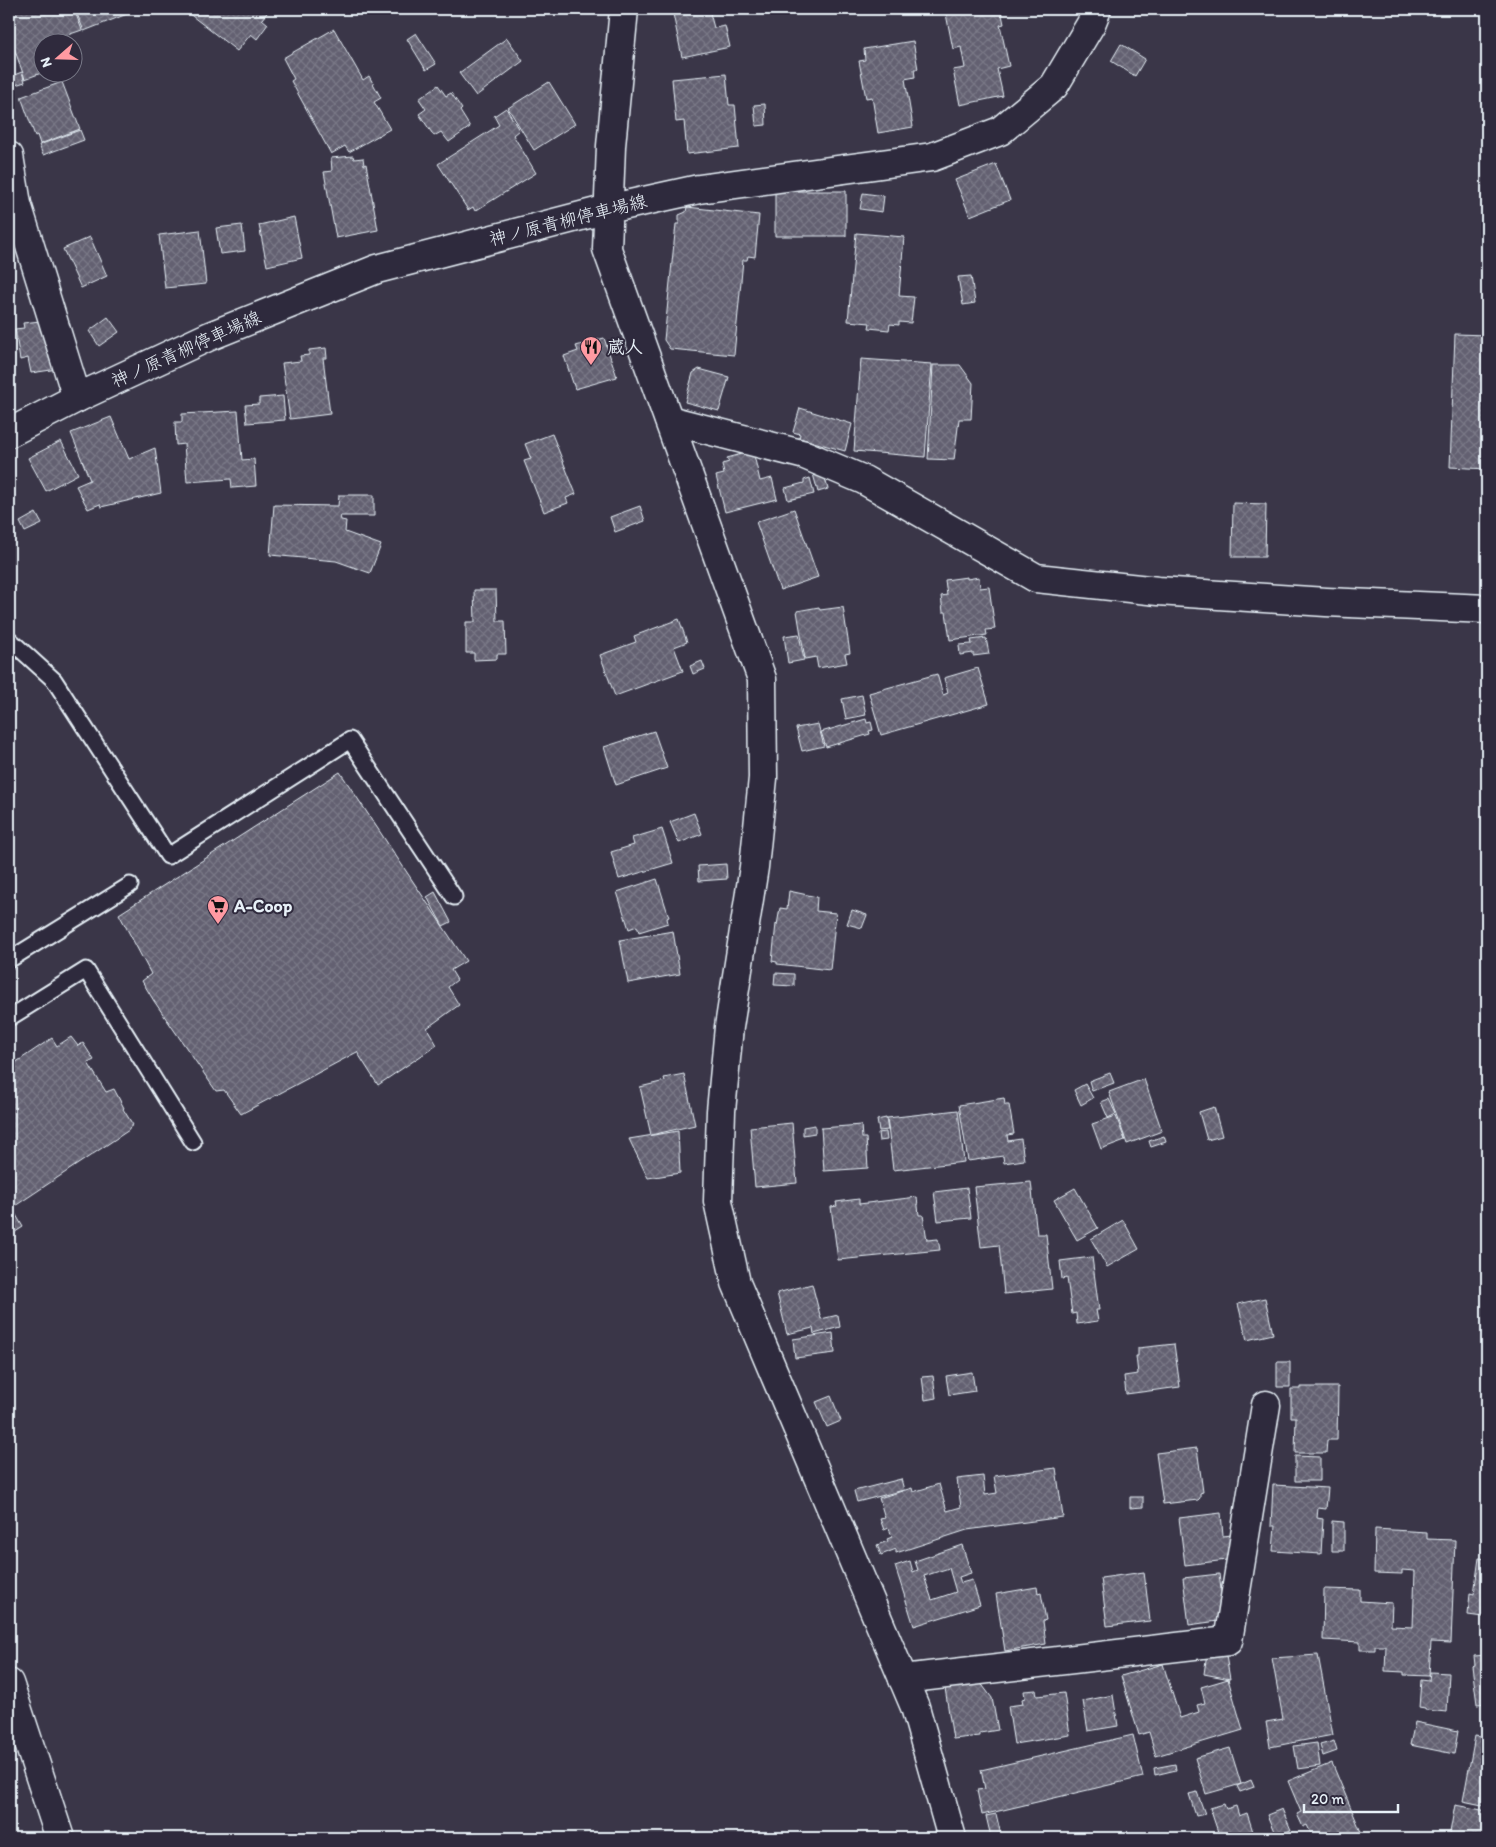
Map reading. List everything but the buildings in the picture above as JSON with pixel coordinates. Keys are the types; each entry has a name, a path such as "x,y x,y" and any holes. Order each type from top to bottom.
{"street":[{"path":"624,9 614,102 607,249 762,679 763,778 754,867 722,1093 718,1201 736,1283 915,1707 952,1838"},
{"name":"神ノ原青柳停車場線","path":"9,433 77,398 210,336 377,269 608,209 698,189 932,157 1000,131 1054,86 1091,24 1096,9"},
{"path":"9,156 17,204 17,230 77,398"},
{"path":"669,420 805,454 864,480 1036,578 1158,591 1326,602 1487,609"},
{"path":"903,1679 1228,1641 1266,1405"},
{"path":"9,1683 60,1838"}],"lane":[{"path":"9,639 54,680 168,856 350,740 454,897"},
{"path":"9,960 130,885"},
{"path":"9,1018 86,970 193,1142"}],"place":[{"name":"蔵人","path":"591,366"},
{"name":"A-Coop","path":"218,925"}]}
